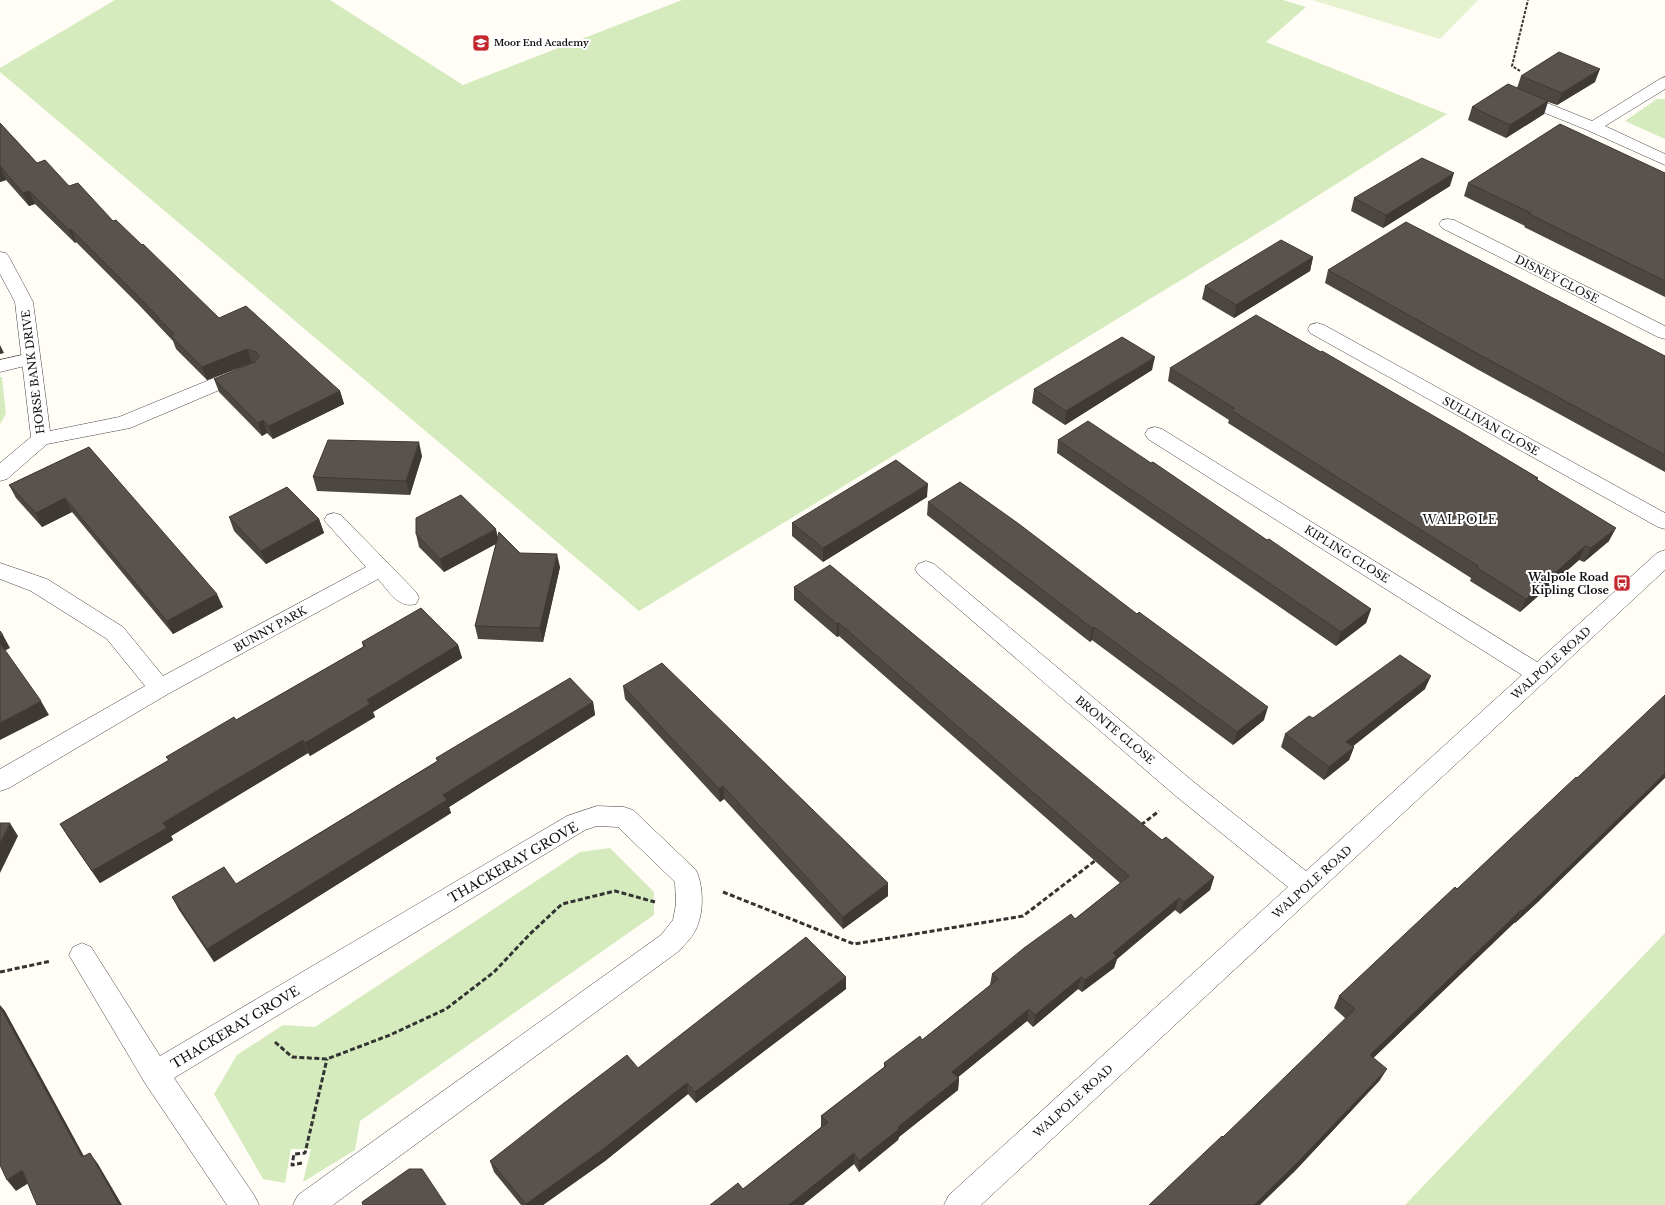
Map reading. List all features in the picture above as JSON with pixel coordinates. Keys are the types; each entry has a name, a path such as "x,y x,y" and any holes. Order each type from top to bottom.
{"street":[{"path":"1593,127 1665,82"},
{"path":"1505,91 1593,127 1665,160"},
{"name":"DISNEY CLOSE","path":"1448,224 1665,333"},
{"name":"HORSE BANK DRIVE","path":"0,257 24,302 41,439 0,474"},
{"name":"SULLIVAN CLOSE","path":"1317,329 1665,522"},
{"path":"41,439 123,423 252,370"},
{"name":"KIPLING CLOSE","path":"1155,434 1539,674"},
{"path":"334,520 408,598"},
{"name":"WALPOLE ROAD","path":"959,1205 1665,558"},
{"name":"BUNNY PARK","path":"0,781 160,688 379,569"},
{"name":"BRONTE CLOSE","path":"926,569 1186,790 1307,886"},
{"path":"0,571 39,585 115,633 160,688"},
{"name":"THACKERAY GROVE","path":"155,1074 576,823 596,816 624,817 687,878"},
{"path":"310,1203 670,943 685,924 689,904 687,878"},
{"path":"82,955 155,1074 244,1205"}],"lane":[{"path":"0,366 31,359"}],"path":[{"path":"1505,91 1500,88 1524,73 1512,66 1528,0"},
{"path":"1136,829 1186,790"},
{"path":"687,878 854,944 1023,916 1098,858"},
{"path":"252,1017 267,1035 292,1057 327,1059 390,1035 446,1009 494,972 530,934 562,904 615,891 654,902 689,904"},
{"path":"0,972 82,955"},
{"path":"310,1203 298,1184 303,1163 292,1165 294,1154 305,1153 327,1059"}],"green space":[{"path":"115,0 330,0 463,85 682,0 1283,0 1306,7 1266,42 1447,114 1281,219 639,611 0,72 0,68"},
{"path":"1312,0 1478,0 1440,39"},
{"path":"1657,99 1665,99 1665,139 1625,121"},
{"path":"0,377 2,377 6,414 0,424"},
{"path":"610,848 654,892 654,915 360,1121 355,1150 303,1182 311,1149 291,1149 285,1183 263,1179 214,1094 237,1055 283,1025 315,1027 580,852"},
{"path":"1665,933 1665,1205 1405,1205"}],"building":[{"path":"1559,52 1600,69 1562,93 1521,76"},
{"path":"1508,84 1548,101 1510,125 1472,107"},
{"path":"0,123 37,163 45,160 69,186 78,183 113,221 116,220 142,245 143,244 219,318 246,306 340,391 269,426 263,420 258,423 214,379 255,362 259,357 256,352 247,349 202,367 171,336 174,334 71,229 69,230 29,191 23,193 0,167"},
{"path":"1560,124 1665,173 1665,281 1468,183"},
{"path":"1422,158 1454,173 1386,215 1354,198"},
{"path":"1406,222 1665,356 1665,455 1480,355 1328,270"},
{"path":"1281,240 1313,257 1236,305 1205,286"},
{"path":"1256,315 1321,352 1322,351 1463,433 1538,478 1536,479 1616,528 1591,548 1585,546 1526,599 1476,567 1478,566 1231,410 1234,408 1170,368"},
{"path":"1122,337 1155,357 1066,411 1034,389"},
{"path":"1088,421 1151,463 1153,462 1267,540 1269,539 1371,609 1341,632 1058,440"},
{"path":"328,440 419,442 406,481 313,477"},
{"path":"89,447 217,594 167,621 65,498 36,513 9,485"},
{"path":"896,460 928,484 823,548 792,523"},
{"path":"960,482 1019,524 1137,614 1139,612 1268,707 1237,732 1094,627 1092,628 928,502"},
{"path":"287,487 319,519 261,551 229,517"},
{"path":"461,495 496,529 440,559 416,534 416,518"},
{"path":"499,532 520,553 557,554 540,628 475,626"},
{"path":"830,565 1162,840 1166,837 1214,877 1184,902 1179,898 1113,953 1117,956 1085,980 1081,977 1035,1015 1029,1009 952,1072 959,1078 898,1127 899,1129 859,1161 854,1153 789,1205 710,1205 738,1183 743,1189 828,1122 821,1116 886,1066 884,1063 920,1036 922,1040 998,979 992,974 1024,948 1071,914 1075,919 1129,876 839,623 837,624 794,587"},
{"path":"421,608 458,645 367,700 370,704 305,743 303,740 163,823 167,828 92,871 60,824 169,760 166,757 234,717 236,720 365,646 362,642"},
{"path":"0,643 41,701 0,723"},
{"path":"1400,655 1431,676 1346,742 1354,747 1329,767 1285,734 1309,716 1313,718"},
{"path":"662,663 888,883 843,917 723,786 719,789 623,686"},
{"path":"570,678 593,702 443,795 447,800 207,949 172,897 224,867 236,884 438,761 436,758"},
{"path":"1665,695 1665,773 1548,887 1522,911 1521,910 1370,1055 1387,1069 1298,1162 1254,1205 1149,1205 1222,1136 1223,1137 1355,1009 1339,996 1455,887 1457,889"},
{"path":"0,823 10,823 0,843"},
{"path":"806,937 846,977 695,1092 687,1083 602,1150 526,1204 490,1161 627,1055 638,1068"},
{"path":"0,1007 82,1157 90,1153 119,1205 37,1205 22,1170 7,1180 0,1165"},
{"path":"409,1169 422,1169 446,1205 363,1205 362,1202"}],"place":[{"name":"Moor End Academy","path":"481,43"},
{"name":"Walpole Road Kipling Close","path":"1622,583"}],"district":[{"name":"WALPOLE","path":"1460,520"}]}
